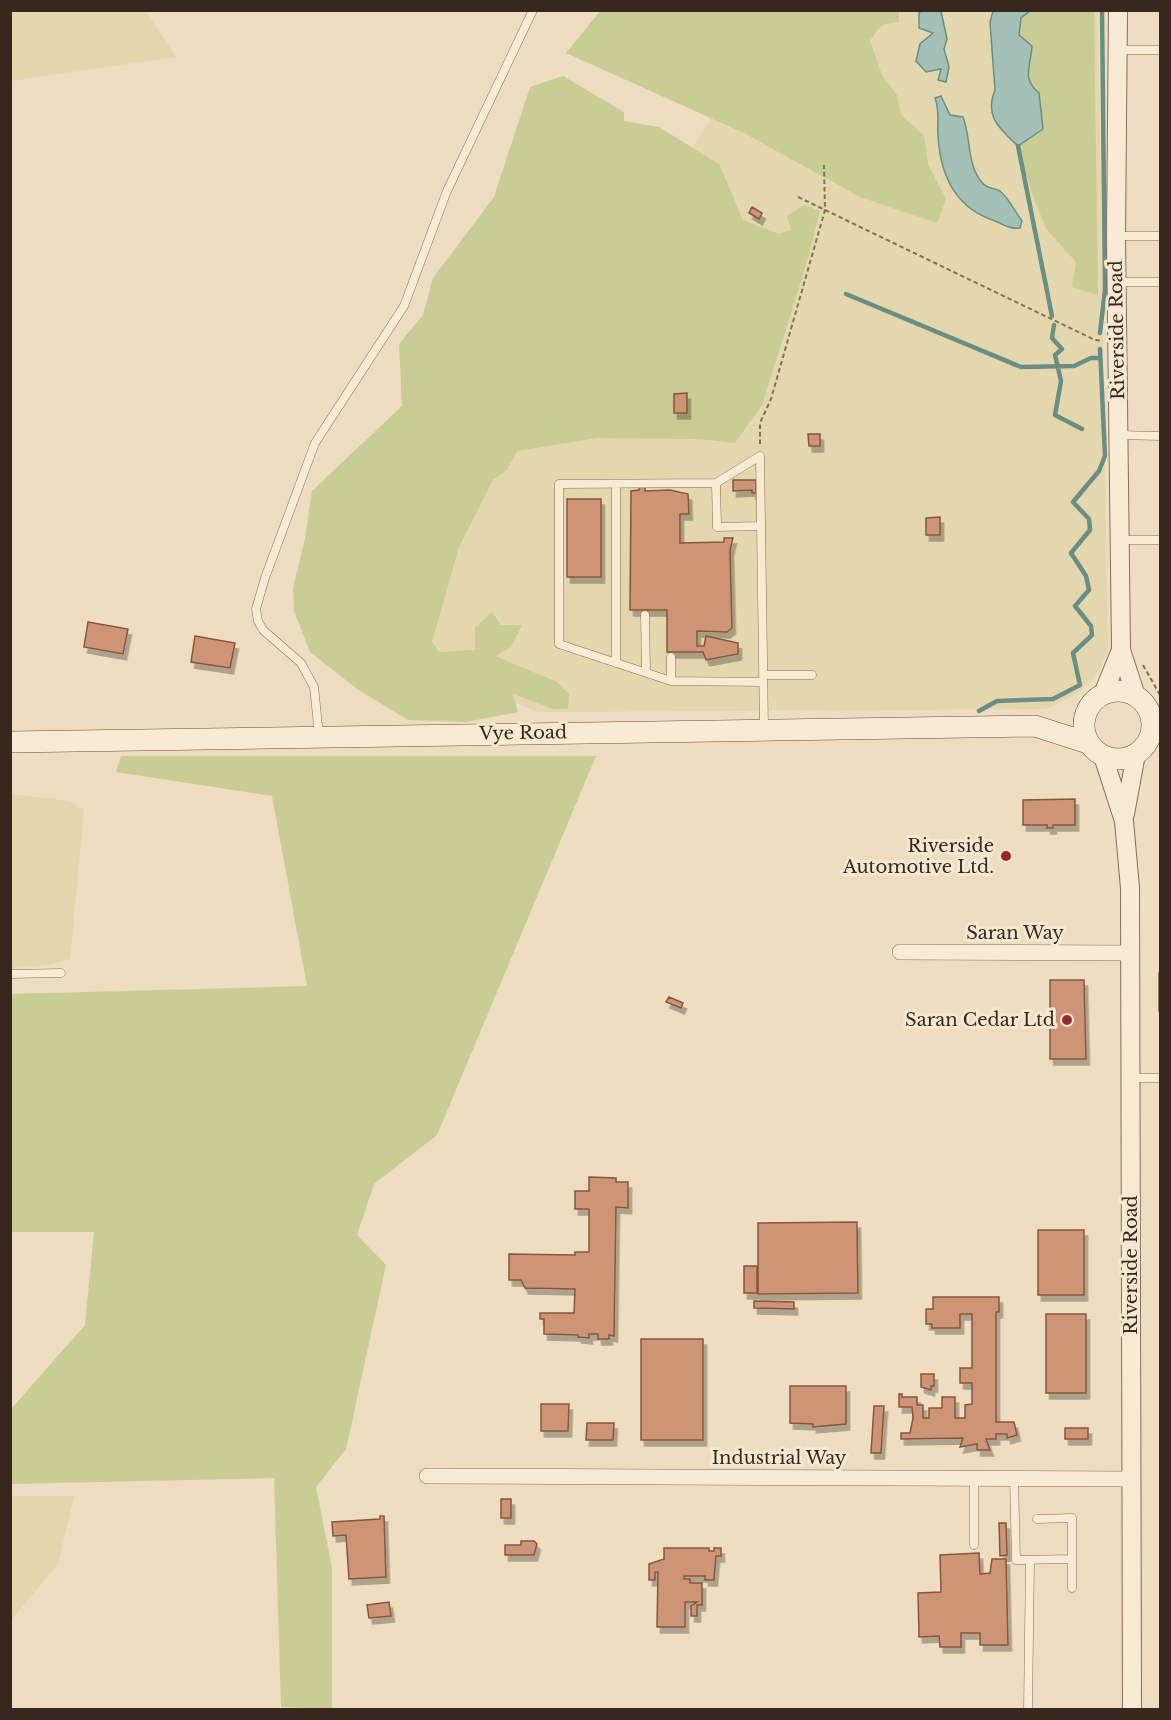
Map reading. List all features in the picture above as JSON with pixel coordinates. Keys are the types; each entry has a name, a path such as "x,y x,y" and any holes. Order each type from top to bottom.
{"main road":[{"path":"1126,692 1148,705 1152,726 1147,747 1114,760 1095,750 1083,719 1096,699 1126,692"},
{"name":"Vye Road","path":"10,742 1035,726 1080,712 1096,699"},
{"name":"Vye Road","path":"1035,726 1095,750"}],"street":[{"name":"Riverside Road","path":"1118,10 1116,236 1121,650 1148,705"},
{"name":"Riverside Road","path":"1096,699 1121,650"},
{"name":"Riverside Road","path":"1124,821 1147,747"},
{"name":"Riverside Road","path":"1095,750 1124,821 1130,888 1132,1710"},
{"name":"Saran Way","path":"900,952 1130,953"},
{"name":"Industrial Way","path":"427,1476 1132,1479"}],"lane":[{"path":"319,737 314,687 301,663 263,630 258,621 256,609 265,578 315,443 404,306 447,191 533,10"},
{"path":"1119,50 1161,50"},
{"path":"1116,236 1161,236"},
{"path":"1117,282 1161,282"},
{"path":"1118,435 1161,436"},
{"path":"760,456 716,483 559,484 559,644 671,681 812,675"},
{"path":"760,456 765,729"},
{"path":"716,483 717,527 760,526"},
{"path":"616,484 616,663"},
{"path":"1120,540 1161,540"},
{"path":"645,615 646,672"},
{"path":"670,657 671,681"},
{"path":"10,974 61,972"},
{"path":"1131,1078 1161,1078"},
{"path":"974,1478 974,1545"},
{"path":"1014,1478 1016,1560 1072,1559"},
{"path":"1037,1519 1072,1518 1072,1588"},
{"path":"1028,1710 1030,1560"}],"path":[{"path":"760,456 760,423 771,399 825,210 824,165"},
{"path":"798,197 1095,340 1118,341"}],"shaded area":[{"path":"10,11 146,11 176,57 11,81"},
{"path":"763,11 1098,11 1108,653 1095,677 1077,694 1047,709 537,712 405,653 489,447 763,43"},
{"path":"11,794 70,801 84,810 70,959 50,965 11,968"},
{"path":"11,1496 74,1496 58,1564 11,1620"}],"green space":[{"path":"601,10 899,11 899,22 882,25 870,40 882,75 897,95 901,115 924,135 928,164 946,199 937,223 860,197 744,133 566,53"},
{"path":"1030,11 1094,11 1098,295 1072,287 1076,262 1047,230 1033,197 1018,146 1043,129 1027,72 1032,58 1019,35 1021,18"},
{"path":"563,76 624,112 624,121 659,127 719,164 743,220 779,234 791,230 787,216 804,205 820,211 807,262 762,405 735,443 700,439 598,438 517,451 507,470 493,480 459,547 432,642 439,652 475,650 475,628 492,612 501,625 522,625 511,647 495,656 557,682 569,694 568,709 553,709 513,694 518,712 466,722 408,720 357,689 310,652 294,611 293,588 305,538 312,491 402,406 399,344 423,315 433,278 494,197 530,87"},
{"path":"121,756 596,756 437,1135 374,1184 357,1235 386,1265 346,1449 316,1487 332,1568 332,1709 281,1707 274,1478 11,1484 11,1409 85,1325 94,1232 11,1232 11,994 307,986 272,796 116,772"}],"water":[{"path":"923,10 941,11 947,39 944,49 949,67 946,82 938,80 941,69 926,72 916,61 920,44 933,33 919,28 919,13"},
{"path":"993,11 1030,11 1021,18 1019,35 1032,46 1028,72 1033,88 1039,93 1043,129 1018,146 1000,128 991,108 995,90 990,22"},
{"path":"941,96 950,115 963,117 973,166 980,180 1006,197 1022,221 1020,228 1009,227 981,215 960,199 952,188 939,150 938,112 935,98"}],"building":[{"path":"752,207 762,213 759,219 749,213"},
{"path":"687,393 687,413 674,413 674,394"},
{"path":"808,434 820,434 820,446 809,446"},
{"path":"733,480 756,480 756,493 752,493 752,490 733,491"},
{"path":"639,487 645,487 645,491 670,490 688,494 689,514 680,514 680,543 724,542 724,538 733,538 730,550 732,628 727,632 697,631 697,646 704,646 706,636 738,643 738,654 706,660 703,652 667,652 667,610 630,610 631,491 639,490"},
{"path":"567,499 601,499 601,577 567,577"},
{"path":"940,517 940,535 926,535 926,518"},
{"path":"88,622 128,629 123,654 84,647"},
{"path":"195,636 235,643 230,668 191,662"},
{"path":"1075,799 1075,825 1053,825 1053,828 1047,828 1047,825 1023,825 1023,800"},
{"path":"1160,973 1160,1011 1159,1011"},
{"name":"Saran Cedar Ltd","path":"1050,980 1084,980 1086,1059 1050,1059"},
{"path":"669,997 683,1003 681,1008 666,1002"},
{"path":"589,1177 616,1178 616,1182 628,1182 628,1208 616,1207 614,1336 609,1335 609,1339 598,1339 598,1334 589,1334 589,1338 578,1337 578,1335 544,1334 544,1319 540,1319 540,1313 574,1313 575,1289 525,1288 521,1280 509,1280 509,1254 575,1255 575,1252 589,1252 589,1209 575,1209 575,1191 589,1191"},
{"path":"857,1222 858,1293 758,1294 758,1223"},
{"path":"1038,1230 1084,1230 1084,1295 1038,1295"},
{"path":"744,1266 757,1266 757,1293 744,1293"},
{"path":"933,1297 999,1297 999,1312 996,1312 996,1422 1014,1422 1017,1435 1007,1438 1007,1434 996,1434 996,1439 986,1439 990,1450 977,1450 977,1444 960,1447 963,1438 901,1439 901,1433 910,1433 913,1418 912,1407 899,1407 899,1394 902,1394 902,1397 917,1397 917,1405 923,1405 923,1418 929,1418 929,1408 942,1408 942,1397 955,1397 955,1418 965,1418 965,1405 972,1404 972,1383 960,1383 960,1368 972,1368 972,1314 960,1314 960,1328 932,1328 932,1324 926,1324 926,1309 933,1309"},
{"path":"754,1301 794,1302 794,1309 754,1308"},
{"path":"1046,1314 1086,1314 1086,1393 1046,1393"},
{"path":"641,1339 703,1339 703,1440 641,1440"},
{"path":"921,1374 934,1374 934,1386 931,1386 931,1390 921,1387"},
{"path":"790,1386 846,1386 846,1424 813,1427 813,1424 790,1423"},
{"path":"541,1404 569,1404 568,1431 541,1431"},
{"path":"874,1406 884,1406 881,1453 871,1453"},
{"path":"587,1423 614,1423 613,1440 586,1440"},
{"path":"1065,1428 1088,1428 1088,1439 1065,1439"},
{"path":"501,1499 511,1499 511,1518 501,1518"},
{"path":"380,1516 384,1516 386,1577 349,1579 346,1535 333,1536 332,1522 380,1519"},
{"path":"999,1523 1006,1523 1007,1555 1000,1556"},
{"path":"521,1541 534,1541 537,1544 534,1555 505,1555 505,1545 521,1545"},
{"path":"664,1548 709,1548 709,1551 714,1551 714,1548 721,1548 721,1556 716,1556 714,1580 705,1580 705,1576 684,1576 684,1579 690,1579 690,1583 702,1583 702,1605 697,1605 697,1616 691,1616 691,1606 697,1602 685,1602 685,1627 657,1627 658,1572 655,1572 655,1580 649,1580 649,1564 664,1559"},
{"path":"979,1553 980,1574 990,1573 992,1559 1006,1559 1008,1645 980,1645 980,1633 961,1633 961,1647 940,1647 939,1636 919,1637 918,1593 941,1592 940,1555"},
{"path":"389,1602 391,1616 369,1618 367,1605"}],"waterway":[{"path":"1100,333 1105,290 1102,10"},
{"path":"1018,146 1052,316"},
{"path":"846,294 1021,367 1074,366 1091,358 1100,358"},
{"path":"1054,325 1052,338 1062,349 1055,355 1061,381 1055,415 1082,429"},
{"path":"979,711 997,701 1053,699 1080,685 1073,653 1092,635 1091,626 1075,606 1089,590 1086,576 1071,553 1090,530 1089,519 1073,502 1099,471 1105,456 1100,349"}],"place":[{"name":"Riverside Automotive Ltd.","path":"1006,856"},
{"name":"Saran Cedar Ltd","path":"1067,1020"}]}
